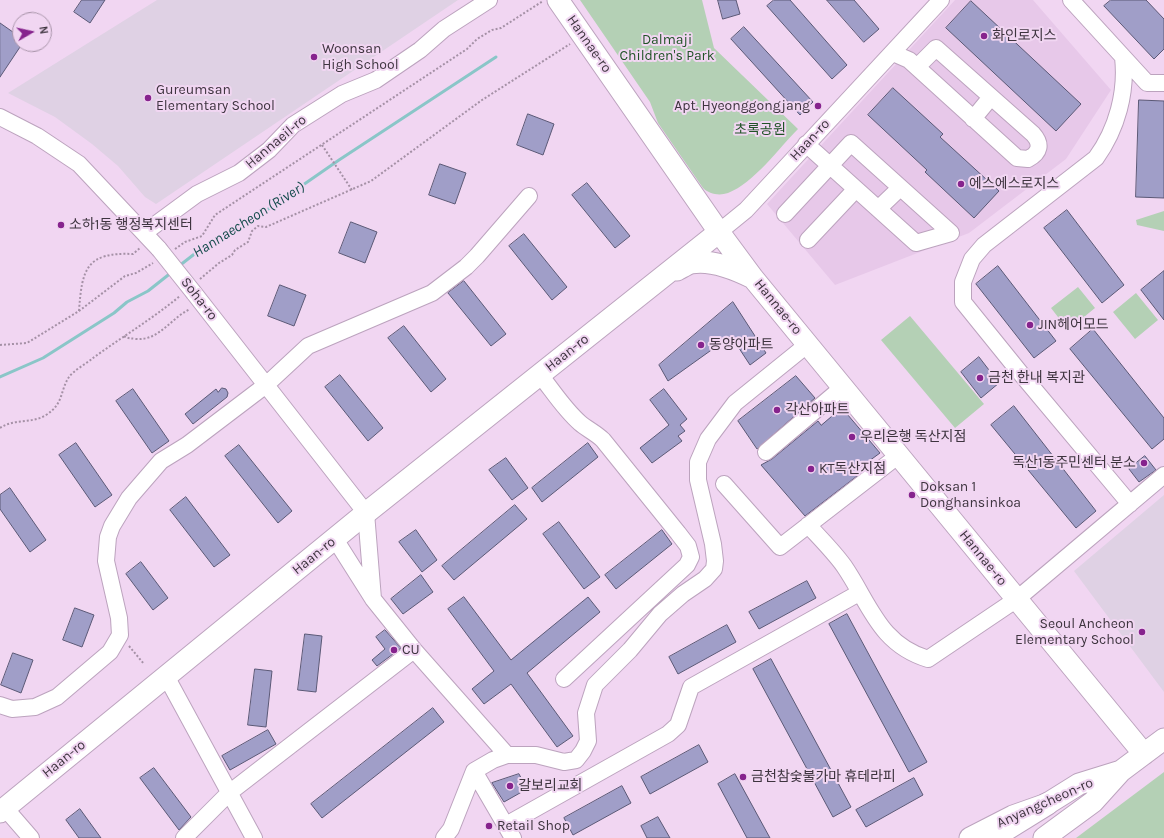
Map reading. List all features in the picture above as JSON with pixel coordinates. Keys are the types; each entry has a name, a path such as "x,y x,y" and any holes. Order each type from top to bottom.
{"highway":[{"path":"992,838 1047,804"}],"main road":[{"name":"Hannae-ro","path":"558,0 719,232 753,278 1144,754"},
{"name":"Haan-ro","path":"3,810 366,513 719,232"},
{"path":"666,275 690,263 702,263 731,268 753,278"},
{"name":"Anyangcheon-ro","path":"1044,838 1093,802 1121,771 1164,738"},
{"name":"Anyangcheon-ro","path":"970,838 1013,816 1047,804 1079,784 1121,771"},
{"path":"1032,838 1065,822"}],"street":[{"name":"Hannaeil-ro","path":"156,247 197,194 238,173 269,150 292,125 342,94 376,80 420,50 444,29 489,0"},
{"name":"Haan-ro","path":"719,232 746,210 941,0"},
{"path":"1077,2 1147,83 1164,83"},
{"path":"893,52 909,60 1020,159 1028,159 1038,151 1040,144 1038,140 936,48 917,67"},
{"path":"1123,57 1125,75 1123,92 1114,125 1106,145 1096,158 984,245 972,259 963,282 963,302 1130,504"},
{"path":"974,119 991,97"},
{"name":"Soha-ro","path":"0,118 36,136 79,164 156,247 194,293 366,513"},
{"path":"785,214 830,165 851,143 951,233 916,243 830,165 806,144"},
{"path":"878,209 900,188"},
{"path":"808,240 856,189"},
{"path":"0,705 12,709 35,707 57,697 110,652 120,635 120,618 106,561 108,538 115,520 128,498 161,461 187,445 266,385 308,346 432,293 466,267 477,256 497,235 529,196"},
{"path":"444,838 451,829 474,771 493,760 507,755 536,755 564,762 576,760 588,741 586,713 595,685 630,650 660,614 683,594 705,579 714,569 715,561 713,544 698,480 698,462 708,439 735,403 808,344"},
{"path":"540,374 568,411 603,440 688,546 691,557 687,565 564,680"},
{"path":"766,452 843,387"},
{"path":"724,484 780,547 899,455"},
{"name":"Hannae-ro","path":"1017,599 1164,475"},
{"path":"366,513 373,599"},
{"path":"808,525 844,566 859,593 885,633 912,654 928,659 1017,599"},
{"path":"335,539 373,599 414,650 507,755"},
{"path":"474,771 510,831 668,734 678,725 691,687 859,593"},
{"path":"184,838 229,793 414,650"},
{"path":"166,676 254,838"},
{"path":"3,810 30,838"}],"path":[{"path":"79,311 81,284 90,265 111,254 133,254 156,247 186,242 202,236 215,215 467,49 477,39 492,30 501,28 544,0"},
{"path":"124,336 127,338 144,340 170,325 219,263 232,256 235,250 248,242 252,231 258,226 266,227 371,181 482,100 583,35"},
{"path":"322,145 352,190"},
{"path":"0,345 12,342 27,342 79,311 125,276 136,273 156,247"},
{"path":"0,428 11,422 38,420 48,414 62,398 69,376 158,313 194,293"},
{"path":"120,635 144,664"}],"shaded area":[{"name":"Gureumsan Elementary School","path":"157,0 458,0 156,204 145,197 118,166 92,144 55,117 8,93"},
{"path":"955,0 1033,0 1111,90 1066,159 969,233 835,285 767,204"},
{"name":"Seoul Ancheon Elementary School","path":"1164,495 1164,692 1074,571"}],"green space":[{"name":"Dalmaji Children's Park","path":"580,0 702,0 714,48 798,129 757,173 738,188 728,193 721,194 708,192 703,188 658,123 650,102"},
{"path":"1164,211 1164,231 1137,225 1136,220"},
{"path":"1078,287 1095,308 1068,330 1051,308"},
{"path":"1136,293 1158,320 1135,339 1113,312"},
{"path":"910,316 984,404 955,428 881,340"},
{"path":"1164,772 1164,838 1076,838"}],"building":[{"path":"82,0 105,0 90,23 74,12"},
{"path":"718,0 736,0 740,14 723,19"},
{"path":"774,0 790,0 847,65 832,79 767,6"},
{"path":"827,0 854,0 879,29 864,42"},
{"path":"1111,0 1146,0 1164,19 1164,49 1154,59 1104,6"},
{"path":"971,1 1081,104 1056,131 946,28"},
{"path":"0,23 12,31 12,52 17,52 0,77"},
{"path":"744,27 813,102 800,115 731,39"},
{"path":"893,88 943,134 940,137 999,191 974,218 925,172 927,170 868,115"},
{"path":"1139,100 1164,101 1164,198 1136,197"},
{"path":"528,114 554,124 543,155 517,145"},
{"path":"440,164 466,173 455,204 429,195"},
{"path":"587,183 630,236 615,248 572,195"},
{"path":"1067,210 1124,285 1102,303 1044,228"},
{"path":"351,222 377,232 365,263 339,253"},
{"path":"524,234 567,287 552,300 509,246"},
{"path":"998,266 1056,341 1034,358 976,284"},
{"path":"1164,271 1164,320 1141,290"},
{"path":"464,281 506,334 491,346 448,293"},
{"path":"280,285 306,295 294,326 268,316"},
{"name":"동양아파트","path":"733,302 766,353 750,365 731,336 668,381 659,365"},
{"path":"404,326 446,379 431,392 388,338"},
{"path":"1093,329 1164,418 1164,439 1152,449 1070,349"},
{"name":"금천 한내 복지관","path":"979,357 999,383 981,398 961,372"},
{"path":"340,375 383,428 368,441 325,387"},
{"name":"각산아파트","path":"796,376 815,398 757,449 738,421"},
{"path":"222,388 226,389 228,393 227,397 193,424 185,414 216,389 218,392"},
{"path":"133,389 169,441 152,453 116,401"},
{"path":"664,389 687,419 680,425 685,431 678,436 682,441 652,463 640,448 669,425 650,400"},
{"path":"1014,406 1096,511 1076,528 991,425"},
{"name":"KT독산지점","path":"842,408 880,453 858,469 861,473 805,516 761,465 772,459 818,421 821,425"},
{"path":"76,443 112,495 95,507 59,455"},
{"path":"588,443 598,457 542,502 532,488"},
{"path":"239,445 292,511 278,523 225,456"},
{"name":"독산1동주민센터 분소","path":"1145,456 1156,470 1139,482 1129,469"},
{"path":"506,458 528,488 512,500 489,470"},
{"path":"10,488 46,540 30,552 0,509 0,495"},
{"path":"186,497 230,555 214,567 170,510"},
{"path":"515,505 527,519 454,580 442,566"},
{"path":"559,522 600,577 584,589 543,534"},
{"path":"416,530 437,560 422,572 399,542"},
{"path":"662,530 672,544 616,589 605,575"},
{"path":"141,562 168,598 153,610 126,574"},
{"path":"421,575 433,592 403,614 391,599"},
{"path":"807,581 816,598 759,629 749,612"},
{"path":"464,597 511,660 588,597 600,612 527,673 573,736 557,747 511,684 484,704 472,689 494,671 448,609"},
{"path":"75,608 94,615 82,647 63,640"},
{"path":"847,614 927,762 909,772 829,624"},
{"path":"727,625 736,642 678,674 669,657"},
{"name":"CU","path":"385,630 401,648 377,666 372,660 385,649 376,637"},
{"path":"305,634 322,636 316,692 298,690"},
{"path":"13,653 33,660 21,693 1,685"},
{"path":"771,659 851,807 833,817 753,669"},
{"path":"255,669 272,671 266,727 248,725"},
{"path":"433,708 444,722 322,818 311,804"},
{"path":"268,730 276,744 230,770 222,756"},
{"path":"699,745 708,762 650,794 641,777"},
{"path":"154,768 191,817 179,830 140,778"},
{"name":"갈보리교회","path":"519,774 527,789 504,802 492,783"},
{"path":"735,774 770,838 747,838 718,784"},
{"path":"914,778 923,795 866,827 856,810"},
{"path":"622,786 631,803 573,835 564,818"},
{"path":"80,809 101,838 79,838 66,820"},
{"path":"658,817 670,838 647,838 641,826"}],"waterway":[{"name":"Hannaecheon (River)","path":"179,266 197,252 225,239 339,160 496,57"},
{"name":"Hannaecheon (River)","path":"0,377 43,358 114,313 127,302 148,291 172,272"}],"place":[{"name":"화인로지스","path":"984,36"},
{"name":"Woonsan High School","path":"314,57"},
{"name":"Gureumsan Elementary School","path":"148,98"},
{"name":"Apt. Hyeonggongjang","path":"818,106"},
{"name":"에스에스로지스","path":"961,184"},
{"name":"소하1동 행정복지센터","path":"61,225"},
{"name":"JIN헤어모드","path":"1030,325"},
{"name":"동양아파트","path":"701,345"},
{"name":"금천 한내 복지관","path":"980,378"},
{"name":"각산아파트","path":"777,410"},
{"name":"우리은행 독산지점","path":"852,437"},
{"name":"독산1동주민센터 분소","path":"1144,463"},
{"name":"KT독산지점","path":"811,469"},
{"name":"Doksan 1 Donghansinkoa","path":"912,495"},
{"name":"Seoul Ancheon Elementary School","path":"1142,632"},
{"name":"CU","path":"394,650"},
{"name":"금천참숯불가마 휴테라피","path":"743,777"},
{"name":"갈보리교회","path":"510,786"},
{"name":"Retail Shop","path":"489,826"}],"park label":[{"name":"초록공원","path":"760,130"}]}
